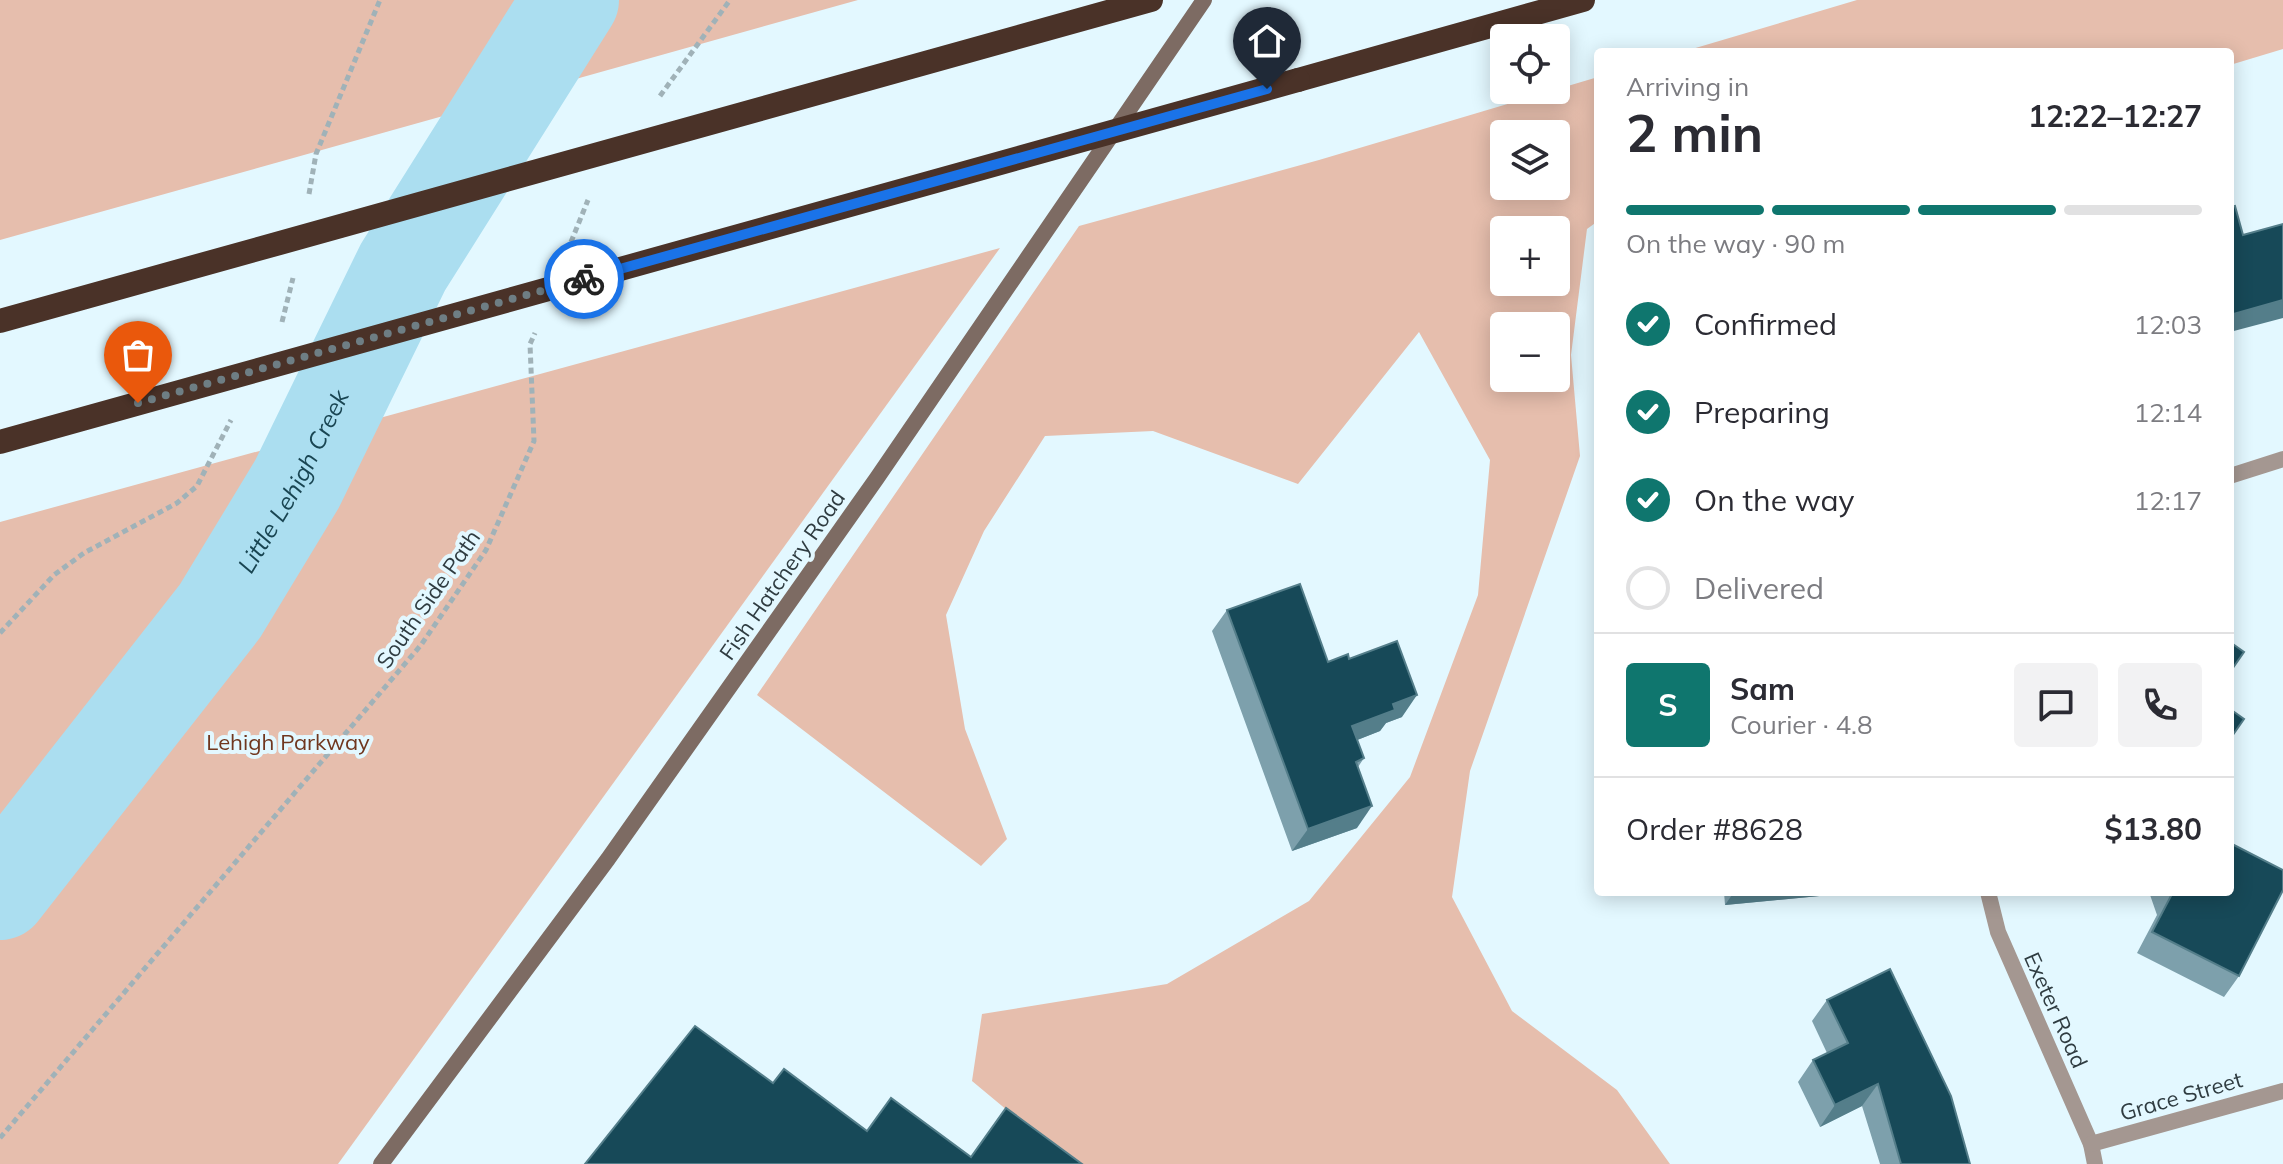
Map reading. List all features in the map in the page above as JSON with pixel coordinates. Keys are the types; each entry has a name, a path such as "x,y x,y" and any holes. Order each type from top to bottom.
{"highway":[{"path":"0,321 1151,0"},
{"path":"0,442 1583,0"}],"street":[{"name":"Fish Hatchery Road","path":"381,1164 608,859 851,516 1204,0"},
{"path":"2234,475 2283,459"},
{"name":"Exeter Road","path":"1989,896 1998,932 2091,1144 2095,1164"},
{"name":"Grace Street","path":"2091,1144 2283,1091"}],"path":[{"path":"655,103 730,0"},
{"path":"569,247 592,191"},
{"name":"South Side Path","path":"0,1138 421,645 486,550 534,441 530,344 536,330"}],"green space":[{"path":"0,0 858,0 0,240"},
{"path":"1857,0 2283,0 2283,49 2234,64 2234,48 1695,48"},
{"path":"1594,78 1594,224 1587,229 1571,355 1580,456 1470,771 1452,897 1512,1011 1617,1090 1670,1164 1072,1164 972,1081 982,1014 1167,984 1309,901 1410,777 1478,595 1490,460 1419,332 1298,484 1153,431 1045,436 984,531 946,615 965,729 1007,839 981,866 757,695 1079,226 1507,104 1570,104 1570,85"},
{"name":"Lehigh Parkway","path":"1000,248 338,1164 0,1164 0,522"}],"building":[{"path":"2234,206 2243,235 2283,224 2283,300 2234,314"},
{"path":"1300,584 1328,662 1348,654 1349,659 1397,641 1417,695 1393,704 1395,710 1352,726 1364,758 1356,762 1372,806 1308,829 1227,610"},
{"path":"2234,645 2244,652 2234,666"},
{"path":"2234,712 2244,719 2234,733"},
{"path":"2234,845 2283,870 2283,890 2239,976 2152,932 2171,896 2234,896"},
{"path":"1890,969 1951,1096 1970,1164 1901,1164 1878,1084 1835,1105 1813,1060 1848,1043 1827,1000"},
{"path":"695,1026 773,1083 784,1069 867,1131 891,1098 971,1157 1006,1108 1082,1164 585,1164"}],"waterway":[{"name":"Little Lehigh Creek","path":"0,892 220,611 297,484 403,267 571,0"}],"way so far":[{"path":"138,403 584,279"}],"route":[{"path":"584,279 1267,89"}]}
